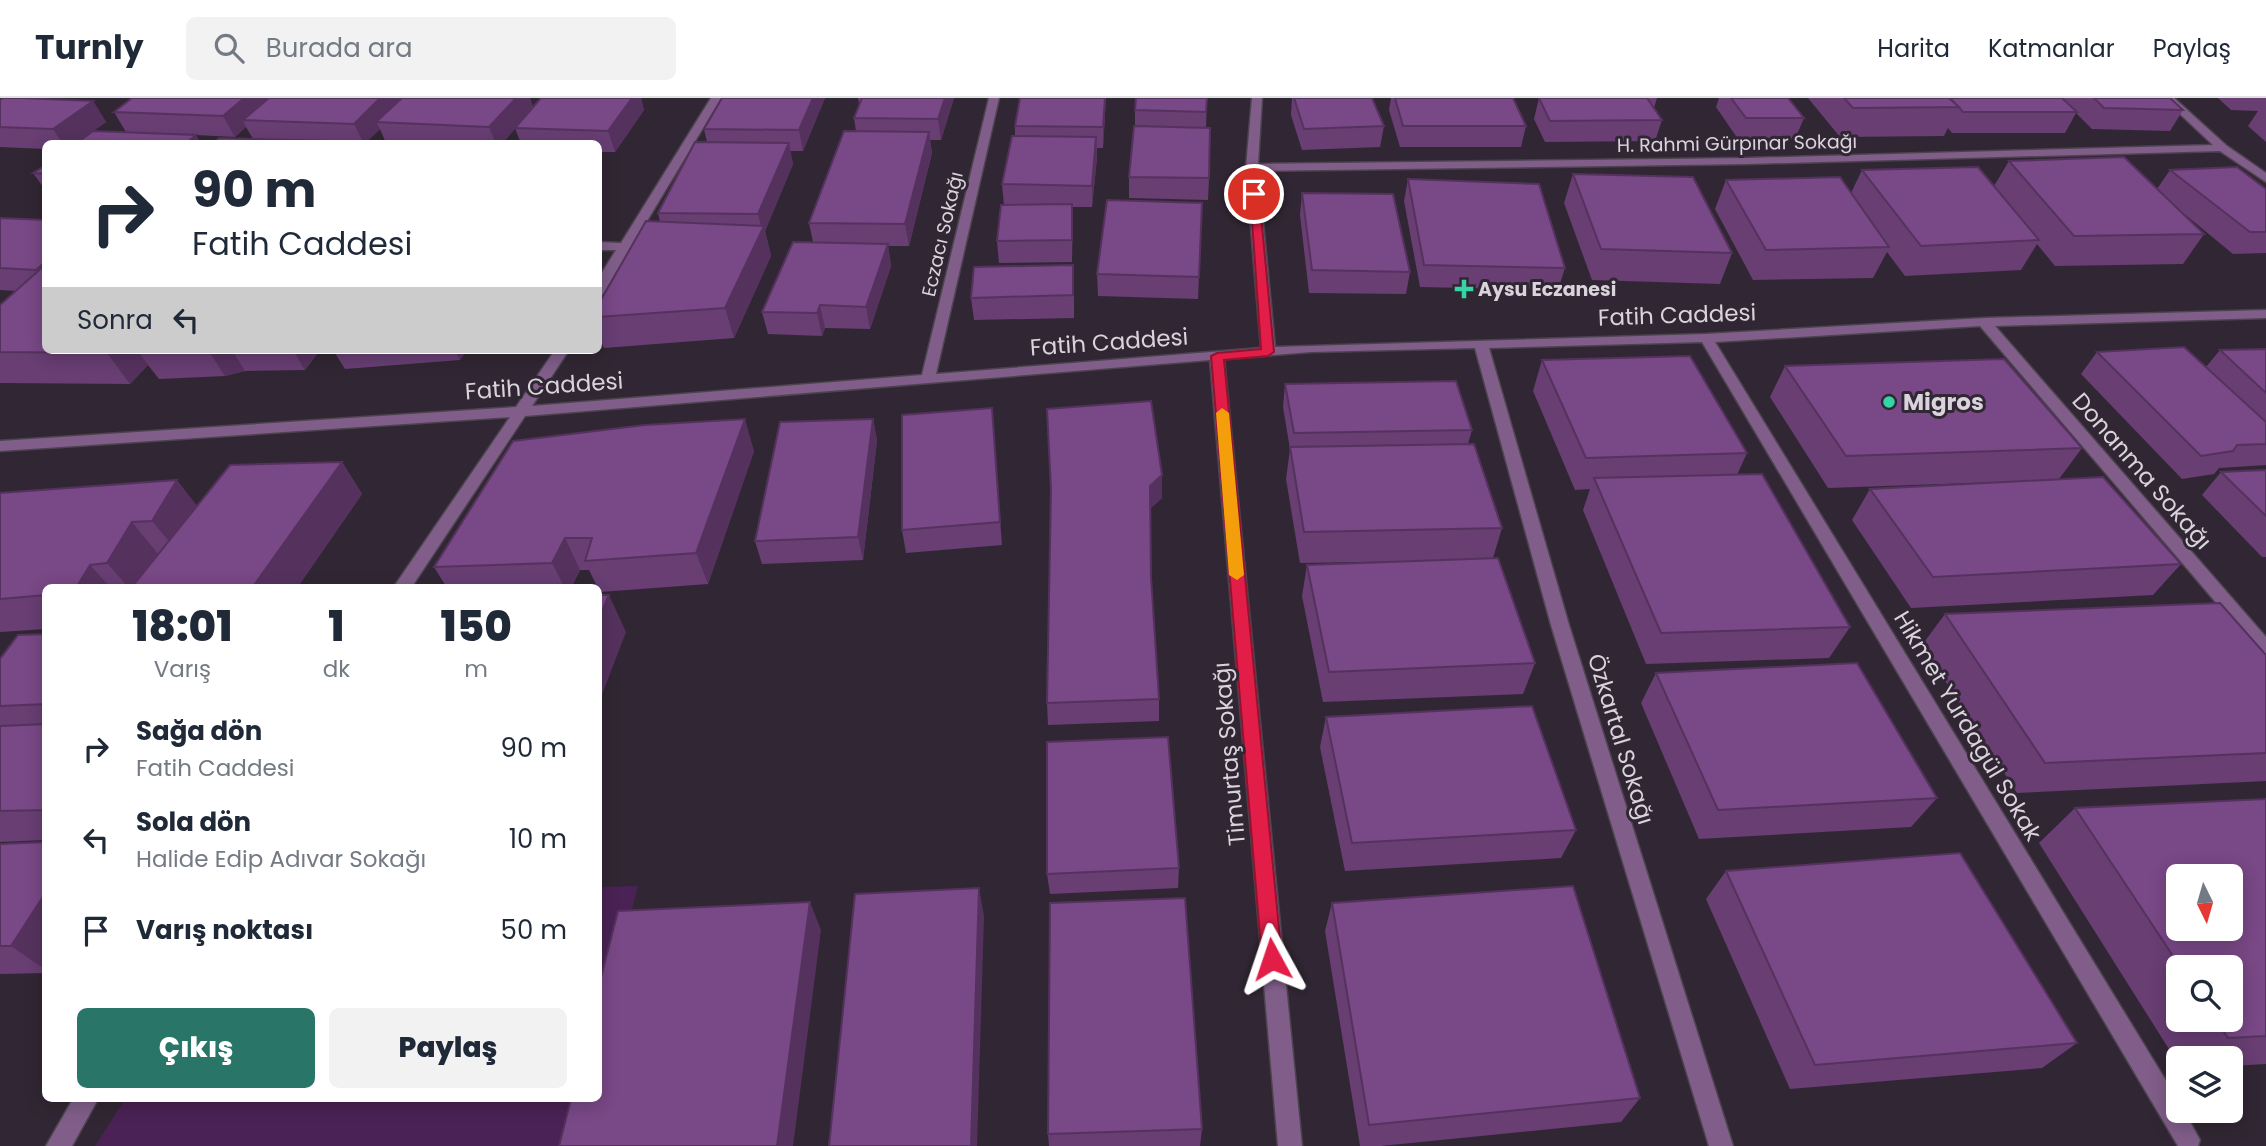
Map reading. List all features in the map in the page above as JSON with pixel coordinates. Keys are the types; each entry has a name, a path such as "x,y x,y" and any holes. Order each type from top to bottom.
{"street":[{"path":"602,284 716,98"},
{"name":"Eczacı Sokağı","path":"928,379 994,98"},
{"path":"1257,98 1252,168 1268,352"},
{"path":"2168,98 2223,148 2266,178"},
{"name":"H. Rahmi Gürpınar Sokağı","path":"1252,168 1720,162 2223,148"},
{"path":"602,246 626,247"},
{"name":"Fatih Caddesi","path":"0,446 524,411 1268,352 1706,338 1984,322 2266,314"},
{"name":"Donanma Sokağı","path":"1984,322 2266,649"},
{"name":"Hikmet Yurdagül Sokak","path":"1706,338 2188,1140"},
{"name":"Özkartal Sokağı","path":"1481,344 1560,625 1721,1146"},
{"path":"405,584 524,411 560,354"},
{"name":"Timurtaş Sokağı","path":"1217,356 1290,1146"},
{"path":"58,1146 84,1102"}],"shaded area":[{"path":"638,886 602,1023 602,887"},
{"path":"123,1102 580,1102 568,1146 95,1146"}],"building":[{"path":"132,98 244,98 223,116 114,112"},
{"path":"269,98 380,98 354,124 243,120"},
{"path":"402,98 516,98 489,127 376,122"},
{"path":"541,98 632,98 608,131 515,128"},
{"path":"722,98 813,98 799,130 704,129"},
{"path":"862,98 945,98 938,119 854,118"},
{"path":"1020,98 1105,98 1103,127 1015,126"},
{"path":"1136,98 1207,98 1206,112 1135,110"},
{"path":"1294,98 1372,98 1384,126 1304,129"},
{"path":"1395,98 1513,98 1526,126 1403,126"},
{"path":"1539,98 1647,98 1662,120 1550,121"},
{"path":"1731,98 1788,98 1804,118 1746,118"},
{"path":"1844,98 1949,98 1959,107 1853,108"},
{"path":"1950,98 2062,98 2077,112 1963,112"},
{"path":"2094,98 2170,98 2183,110 2104,108"},
{"path":"0,100 93,101 53,129 0,127"},
{"path":"1134,126 1210,128 1209,178 1129,177"},
{"path":"93,131 196,135 190,140 81,140"},
{"path":"844,131 929,132 905,224 809,223"},
{"path":"1012,136 1096,137 1092,186 1002,184"},
{"path":"219,138 293,140 217,140"},
{"path":"695,142 789,143 758,214 658,213"},
{"path":"2124,157 2204,234 2074,236 2009,161"},
{"path":"1978,167 2039,240 1921,246 1862,170"},
{"path":"2237,167 2266,189 2266,232 2250,232 2170,170"},
{"path":"1573,174 1693,177 1732,253 1601,249"},
{"path":"1840,177 1889,247 1766,250 1726,180"},
{"path":"1408,179 1539,184 1565,268 1424,265"},
{"path":"1302,193 1393,194 1410,272 1312,270"},
{"path":"1107,200 1202,203 1199,277 1097,274"},
{"path":"1072,204 1072,240 997,241 1001,205"},
{"path":"0,218 42,220 42,265 36,270 0,268"},
{"path":"646,221 764,226 725,308 602,317 602,298"},
{"path":"793,242 888,244 866,307 820,305 817,313 762,312"},
{"path":"1073,265 1073,295 971,298 974,267"},
{"path":"42,268 42,352 0,352 0,305"},
{"path":"2184,347 2266,422 2266,444 2237,445 2233,451 2201,456 2097,352"},
{"path":"2266,349 2266,393 2220,350"},
{"path":"1690,356 1747,453 1586,458 1542,360"},
{"path":"2004,359 2082,448 1846,456 1785,366"},
{"path":"1456,381 1472,430 1294,433 1285,384"},
{"path":"1151,401 1162,475 1150,486 1151,577 1159,699 1047,703 1051,490 1047,409"},
{"path":"992,408 1000,522 902,530 902,415"},
{"path":"745,419 696,553 585,561 592,538 565,538 552,563 434,567 513,441 645,425"},
{"path":"873,419 858,537 755,541 780,422"},
{"path":"1474,444 1502,528 1304,532 1290,447"},
{"path":"342,462 255,584 134,584 230,465"},
{"path":"2266,470 2266,516 2221,472"},
{"path":"1762,474 1850,627 1661,633 1594,478"},
{"path":"2103,477 2181,564 1933,577 1870,489"},
{"path":"177,480 152,521 132,522 107,563 90,565 78,584 42,584 42,595 0,599 0,493"},
{"path":"1498,558 1535,663 1329,672 1307,565"},
{"path":"602,595 609,595 602,611"},
{"path":"2220,603 2266,655 2266,753 2045,763 1945,614"},
{"path":"42,634 42,704 0,706 0,659 18,635"},
{"path":"1857,663 1937,798 1718,810 1656,673"},
{"path":"1532,706 1576,830 1352,843 1326,717"},
{"path":"42,724 42,810 0,811 0,726"},
{"path":"1168,737 1179,868 1047,874 1047,742"},
{"path":"2266,799 2266,1036 2228,1038 2224,1032 2243,1032 2243,955 2172,955 2075,808"},
{"path":"42,842 42,898 11,946 0,946 0,844"},
{"path":"1960,853 2077,1043 1815,1065 1726,871"},
{"path":"1573,886 1640,1098 1369,1125 1332,903"},
{"path":"979,888 971,1146 829,1146 855,894"},
{"path":"1185,898 1202,1129 1048,1134 1050,903"},
{"path":"810,902 777,1146 559,1146 570,1102 602,1102 602,973 618,911"}],"slow traffic":[{"path":"1222,413 1237,575"}],"place":[{"name":"Aysu Eczanesi","path":"1464,289"},
{"name":"Migros","path":"1889,402"}],"route":[{"path":"1254,194 1268,352 1217,356 1272,959"}]}
